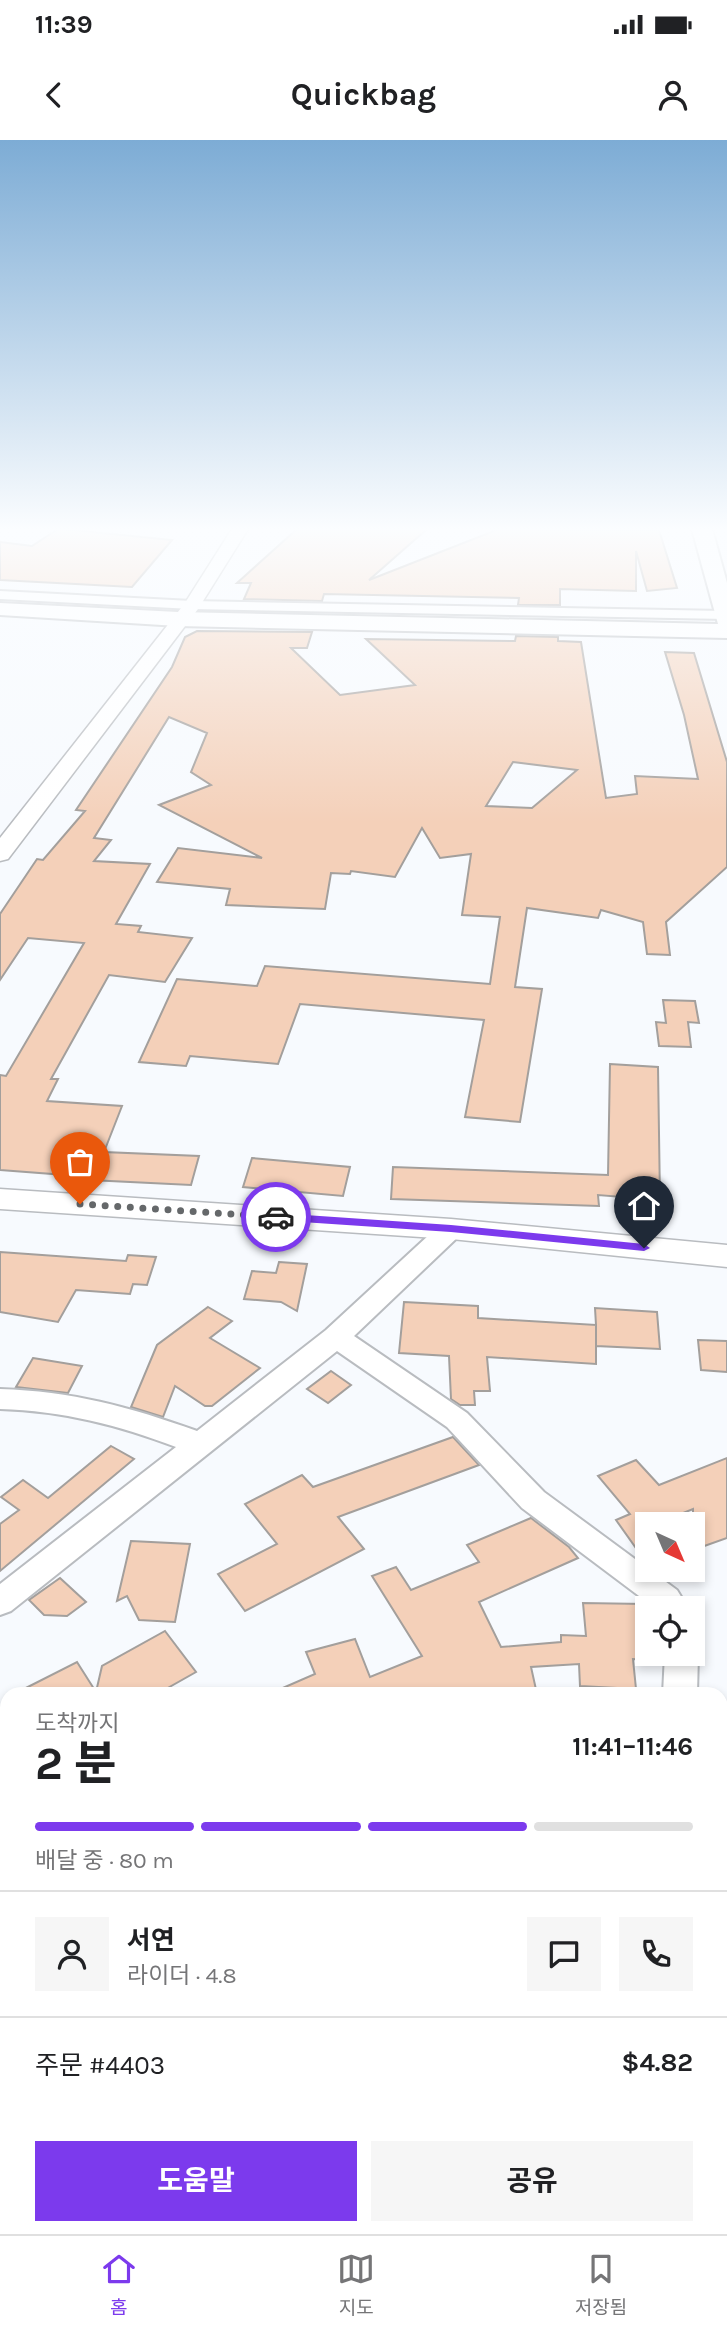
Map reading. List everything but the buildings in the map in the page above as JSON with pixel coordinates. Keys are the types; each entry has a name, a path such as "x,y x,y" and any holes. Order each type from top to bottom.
{"street":[{"path":"1,850 174,627"},
{"path":"0,1199 451,1228 727,1256"},
{"path":"0,1602 269,1393 336,1337 451,1228"},
{"path":"336,1337 457,1420 533,1500 662,1596"},
{"path":"0,1399 42,1401 122,1415 200,1444"},
{"path":"680,1687 681,1666"}],"way so far":[{"path":"80,1204 276,1217"}],"route":[{"path":"276,1217 451,1228 644,1248"}]}
